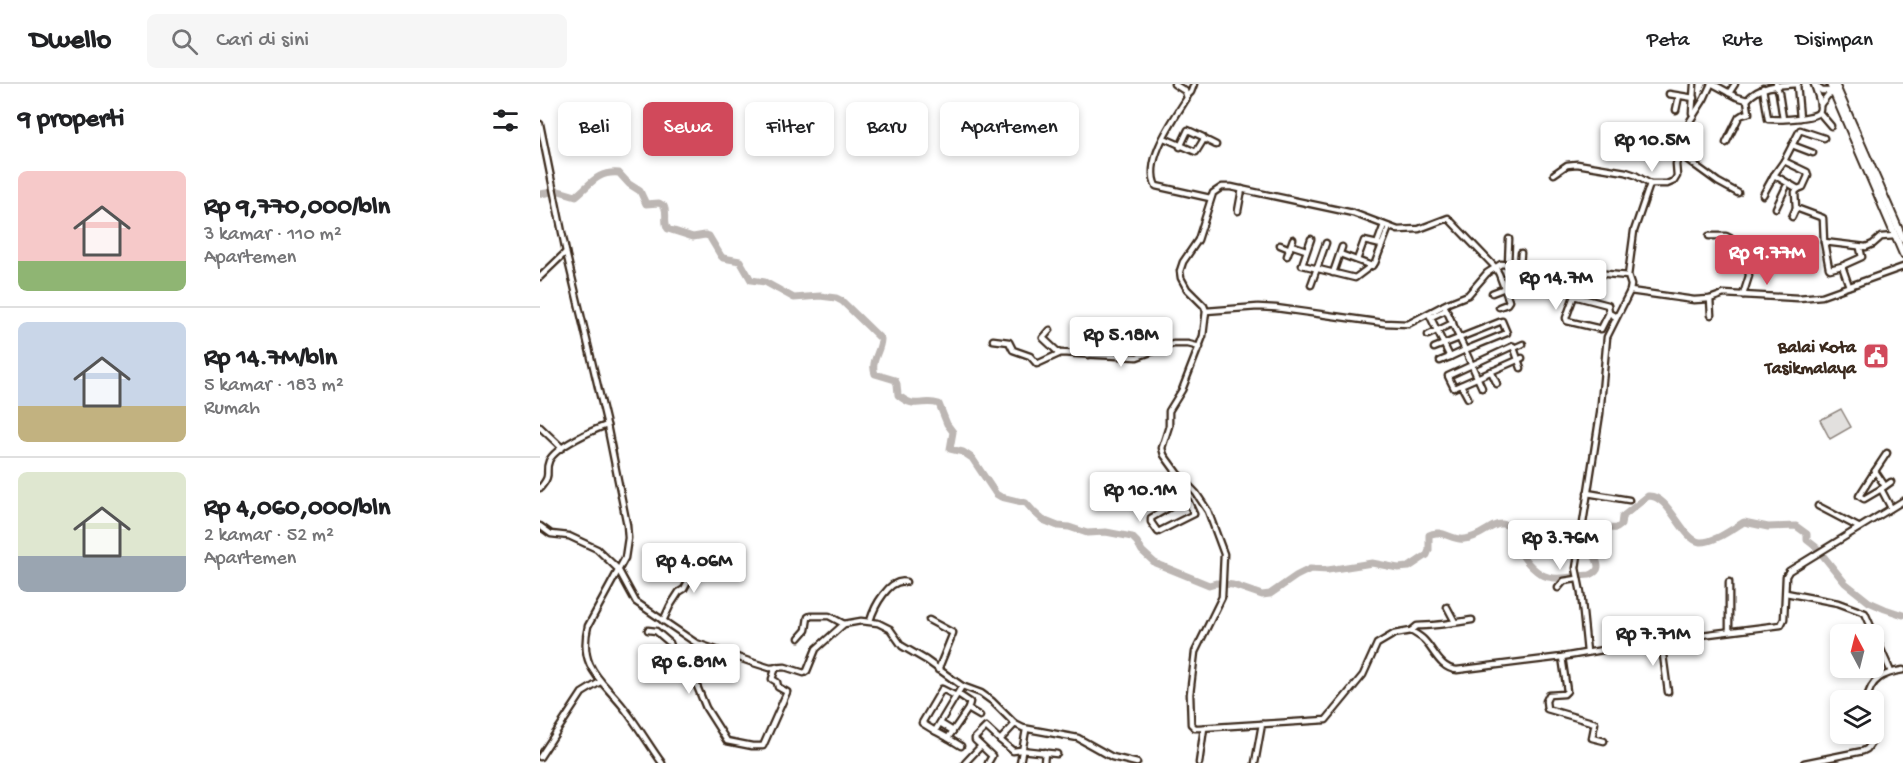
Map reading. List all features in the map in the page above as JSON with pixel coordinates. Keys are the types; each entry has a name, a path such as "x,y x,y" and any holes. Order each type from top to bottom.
{"main road":[{"path":"1833,88 1903,254"},
{"path":"1859,147 1903,239"}],"street":[{"path":"1174,84 1185,91 1187,96"},
{"path":"1194,84 1174,116 1153,162 1155,184 1210,198"},
{"path":"1554,174 1567,165 1577,164 1626,172 1650,184 1673,183 1677,176 1676,164 1681,155 1692,116 1694,84"},
{"path":"1692,116 1712,84 1748,100"},
{"path":"1729,93 1735,84"},
{"path":"1756,84 1762,89 1769,120 1815,116 1819,112 1820,105 1814,84"},
{"path":"1726,143 1739,117 1749,113 1748,100 1762,89 1797,84 1800,118"},
{"path":"1814,84 1822,91 1833,88"},
{"path":"1779,85 1783,119"},
{"path":"1820,105 1833,88"},
{"path":"1669,94 1694,98"},
{"path":"1676,110 1679,96"},
{"path":"1819,112 1831,126"},
{"path":"540,124 628,538 626,553 587,632 588,654 591,667 600,682 623,706 662,763"},
{"path":"1180,147 1188,130 1216,145"},
{"path":"1763,195 1800,130 1824,138"},
{"path":"1164,138 1180,147 1197,152 1204,139"},
{"path":"1792,145 1813,153"},
{"path":"1681,155 1718,182 1738,193"},
{"path":"1784,161 1807,172 1808,176 1803,187 1796,190"},
{"path":"1773,175 1796,190"},
{"path":"1587,652 1581,593 1577,577 1587,493 1600,414 1607,337 1630,291 1628,276 1634,231 1650,184"},
{"path":"1776,208 1787,185"},
{"path":"1472,620 1441,626 1417,626 1412,631 1394,634 1379,642 1363,675 1326,720 1195,728 1191,722 1192,665 1195,652 1222,597 1224,549 1214,522 1201,501 1164,455 1162,448 1169,426 1169,411 1180,394 1200,347 1206,311 1202,302 1186,287 1180,271 1183,262 1198,240 1213,192 1222,187 1242,189 1353,213 1398,230 1419,230 1448,219 1495,267 1509,302 1499,307"},
{"path":"1238,211 1242,189"},
{"path":"1792,217 1796,208 1796,190"},
{"path":"1796,208 1823,218 1824,242 1829,269 1862,257 1860,248"},
{"path":"1311,239 1302,266 1353,278 1375,263 1386,226"},
{"path":"1709,236 1726,236 1746,246 1749,276 1743,295"},
{"path":"1824,242 1860,248 1870,246 1881,237 1895,236"},
{"path":"1287,256 1293,239"},
{"path":"1508,265 1509,239"},
{"path":"1357,260 1364,241 1380,244"},
{"path":"1311,285 1326,243"},
{"path":"1280,245 1306,250"},
{"path":"1826,252 1842,246"},
{"path":"1333,273 1342,247"},
{"path":"540,277 566,252"},
{"path":"1520,266 1521,253"},
{"path":"1340,254 1372,266"},
{"path":"1206,311 1276,308 1403,325 1430,316 1468,295 1487,273 1501,264 1628,276"},
{"path":"1842,266 1849,286"},
{"path":"1630,291 1681,299 1710,298 1724,294 1798,298 1822,296 1903,267"},
{"path":"1492,292 1505,288"},
{"path":"1574,296 1608,305 1609,313 1601,329 1567,321 1566,318 1574,296"},
{"path":"1710,298 1711,315"},
{"path":"1445,307 1482,388"},
{"path":"1609,313 1616,317"},
{"path":"1430,316 1450,357"},
{"path":"1434,348 1500,321 1520,359 1521,368"},
{"path":"1428,335 1453,323"},
{"path":"1050,330 1043,338 1059,353"},
{"path":"1440,361 1507,333"},
{"path":"1088,355 1090,339"},
{"path":"993,340 1009,342 1013,350 1030,356 1036,364 1059,353 1137,357 1173,344 1200,347"},
{"path":"1520,359 1453,388 1448,375 1523,344"},
{"path":"1491,371 1497,384"},
{"path":"1461,385 1468,398"},
{"path":"540,488 548,476 550,460 562,448 603,426"},
{"path":"540,427 562,448"},
{"path":"1887,453 1859,496 1864,499 1891,482"},
{"path":"1875,471 1891,508"},
{"path":"1864,487 1871,495"},
{"path":"1587,493 1629,500"},
{"path":"1184,500 1191,506 1194,514 1160,533 1151,522 1153,516 1184,500"},
{"path":"1191,506 1201,501"},
{"path":"1412,631 1424,639 1445,665 1454,670 1562,657 1729,630 1780,625 1784,619 1786,576 1790,571 1903,501"},
{"path":"1818,506 1858,527"},
{"path":"540,526 551,534 569,536 603,554 618,569 636,602 678,632 704,646 754,663 770,668 785,666 806,672 816,649 844,624"},
{"path":"663,621 670,606 679,592 684,589 692,574 692,555"},
{"path":"1558,588 1564,581 1577,577"},
{"path":"870,621 874,609 893,584 898,581 906,582"},
{"path":"1729,582 1729,630"},
{"path":"1785,593 1838,603 1865,614 1891,672"},
{"path":"1447,607 1455,622"},
{"path":"799,638 806,631 809,616 829,616 844,624 870,621 886,626 902,646 962,686 981,693 1015,724 1026,730 1078,738 1112,757 1137,763"},
{"path":"929,620 952,633 938,670"},
{"path":"648,630 656,631 670,643 674,654 692,674 706,708 727,741 763,746 787,692 778,687 772,679 776,667"},
{"path":"1661,640 1668,692"},
{"path":"1562,657 1567,691 1564,694 1549,695 1546,709 1595,723 1592,738 1604,741"},
{"path":"1870,690 1878,678 1903,670"},
{"path":"542,763 541,756 582,693 600,682"},
{"path":"935,731 962,686"},
{"path":"948,738 968,709 970,702 942,689 922,720 922,724 961,746"},
{"path":"968,709 980,716"},
{"path":"940,723 953,731"},
{"path":"1000,740 1015,724"},
{"path":"1255,763 1262,724"},
{"path":"988,763 992,756 975,739 984,727 987,727 1013,751 1057,754"},
{"path":"1199,763 1204,728"},
{"path":"1020,763 1026,730"},
{"path":"1804,763 1863,751 1871,744"},
{"path":"965,763 981,746"},
{"path":"1044,763 1045,752"}],"shaded area":[{"path":"1841,409 1851,427 1830,439 1820,420"}],"waterway":[{"path":"540,194 559,191 576,196 600,176 619,173 629,184 640,191 646,204 659,203 664,206 668,229 693,237 709,236 723,258 740,261 751,280 765,282 794,298 820,296 842,301 881,339 874,365 875,374 895,380 898,395 904,400 939,404 953,432 950,449 963,452 972,458 996,494 1026,503 1043,520 1058,526 1087,533 1106,532 1132,537 1155,563 1209,585 1216,583 1233,585 1262,595 1270,594 1310,569 1328,570 1372,563 1398,568 1409,567 1427,555 1429,535 1433,533 1464,539 1476,536 1498,524 1507,525 1514,531 1521,553 1540,574 1558,578 1590,575 1598,569 1593,549 1595,532 1601,529 1617,528 1621,525 1622,517 1648,496 1656,497 1662,502 1687,534 1700,542 1717,538 1744,522 1768,527 1796,526 1807,534 1807,540 1816,547 1845,583 1869,602 1903,615"}],"place":[{"name":"Balai Kota Tasikmalaya","path":"1876,356"}]}
